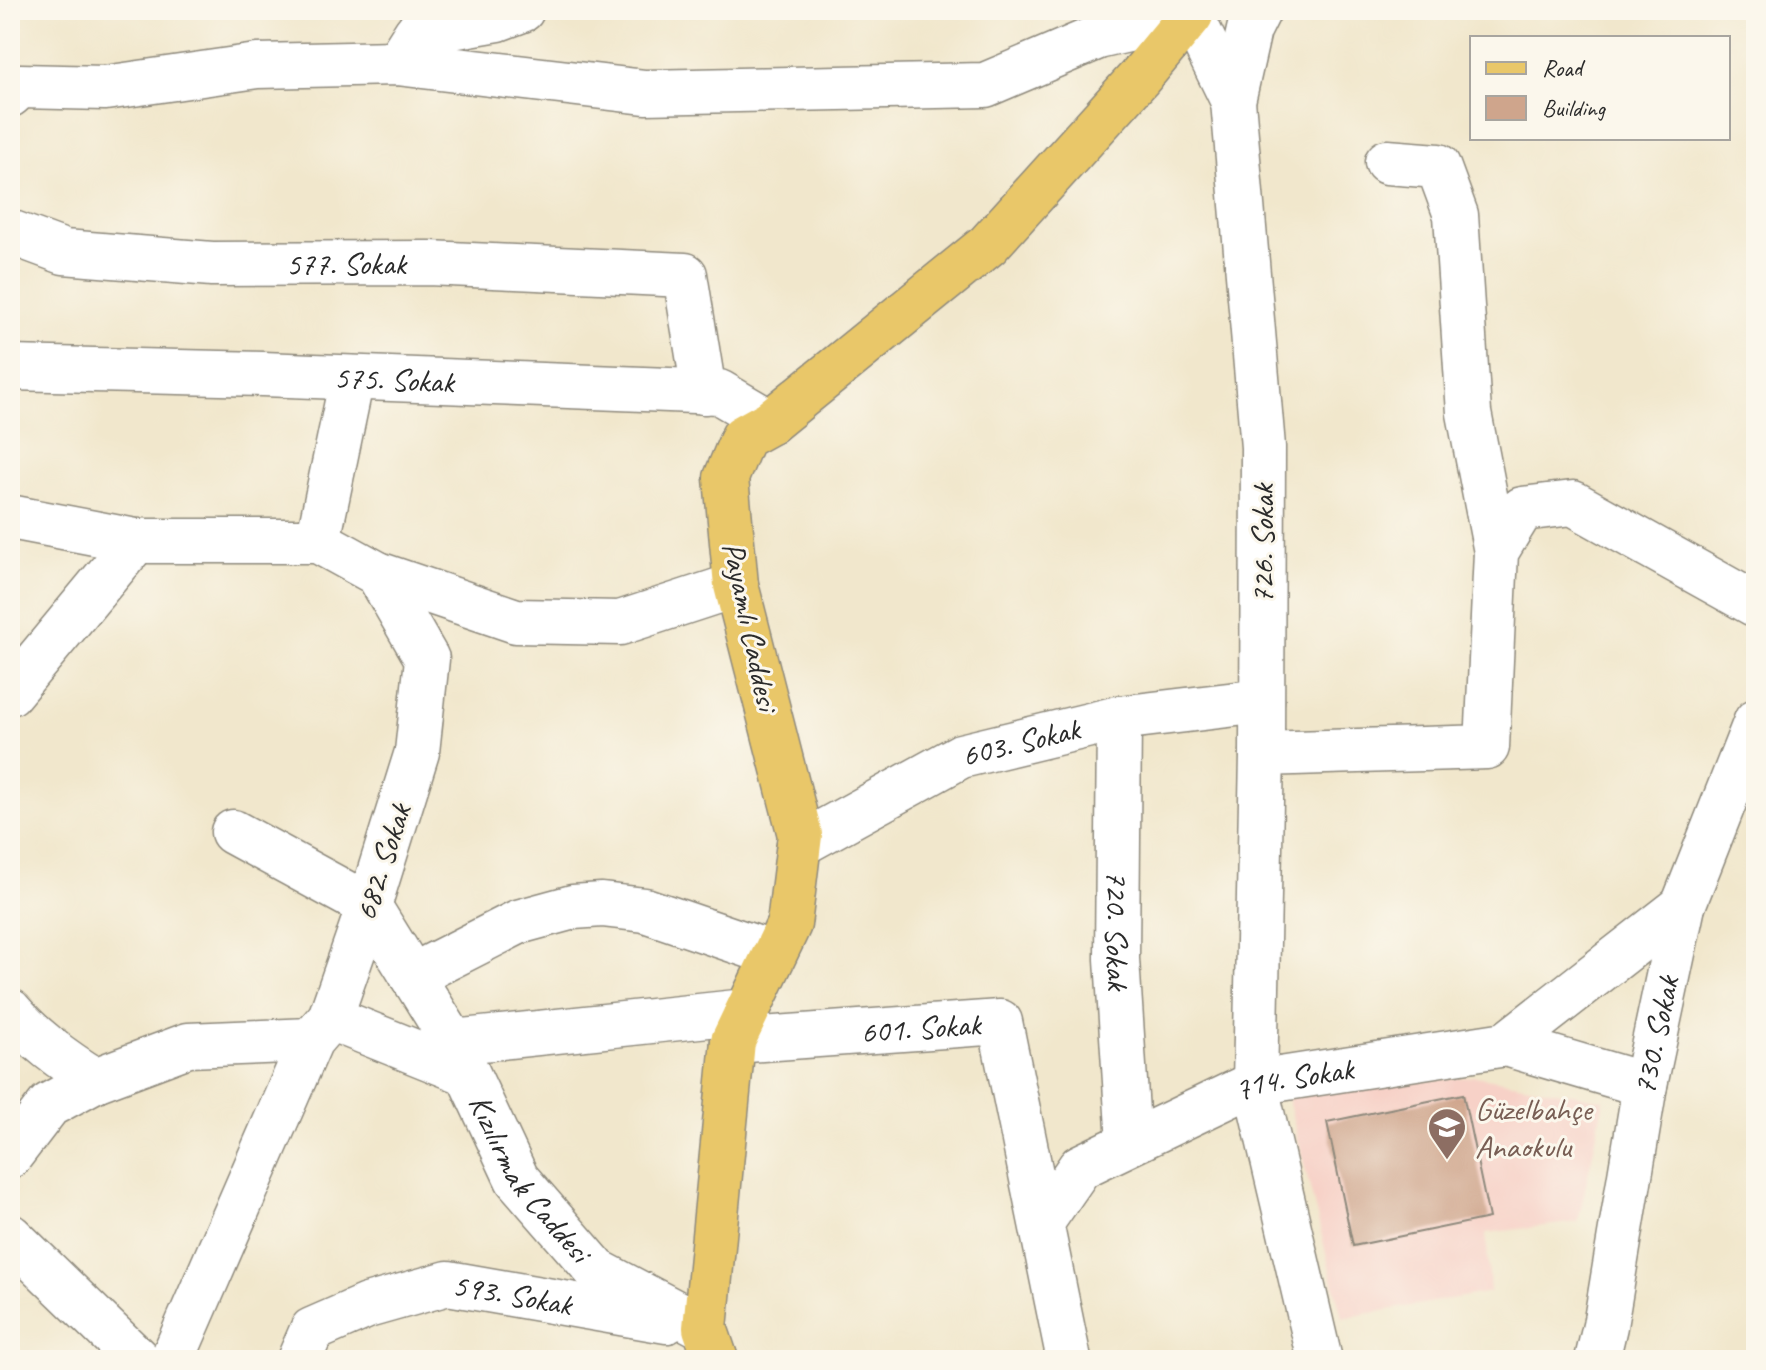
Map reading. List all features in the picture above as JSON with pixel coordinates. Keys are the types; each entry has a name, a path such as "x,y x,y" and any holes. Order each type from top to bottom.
{"main road":[{"name":"Payamlı Caddesi","path":"710,1344 739,1026 789,924 800,835 736,585 726,478 743,437 770,422 988,245 1139,78 1191,13"}],"street":[{"path":"397,63 416,33 498,19 522,10"},
{"name":"726. Sokak","path":"1259,10 1249,30 1233,101 1263,447 1262,754 1255,1083 1320,1360"},
{"path":"13,89 105,88 257,66 397,63 645,92 985,85 1098,37 1191,13 1233,101"},
{"path":"1262,754 1487,747 1496,552 1469,413 1456,215 1438,166 1387,162"},
{"name":"577. Sokak","path":"10,232 64,252 212,264 429,263 685,275 704,392"},
{"name":"575. Sokak","path":"10,368 92,368 719,392 770,422"},
{"path":"318,541 352,378"},
{"path":"1496,552 1522,509 1573,503 1756,605"},
{"path":"10,517 136,541 318,541 378,574 516,621 620,623 736,585"},
{"path":"10,693 136,541"},
{"name":"682. Sokak","path":"172,1360 321,1029 369,906 417,752 427,659 378,574"},
{"name":"603. Sokak","path":"799,845 961,756 1119,718 1262,701"},
{"name":"720. Sokak","path":"1119,718 1117,959 1129,1143"},
{"name":"730. Sokak","path":"1597,1360 1645,1085 1683,906 1756,721"},
{"path":"233,832 369,906 460,1058 739,1026"},
{"path":"412,976 518,922 573,907 613,906 645,910 774,954"},
{"name":"714. Sokak","path":"1042,1222 1080,1167 1255,1083 1506,1044 1683,906"},
{"path":"10,1011 28,1033 95,1080"},
{"name":"601. Sokak","path":"739,1026 1000,1022 1042,1222"},
{"path":"10,1156 49,1105 95,1080 188,1045 321,1029"},
{"name":"Kızılırmak Caddesi","path":"321,1029 460,1058 517,1179 597,1271 710,1344"},
{"path":"1506,1044 1645,1085"},
{"path":"1042,1222 1069,1360"},
{"path":"10,1236 138,1360"},
{"name":"593. Sokak","path":"299,1360 312,1330 367,1306 448,1283 710,1344"}],"shaded area":[{"name":"Güzelbahçe Anaokulu","path":"1475,1076 1604,1100 1578,1222 1486,1233 1490,1292 1342,1318 1287,1095"}],"building":[{"name":"Güzelbahçe Anaokulu","path":"1463,1094 1489,1218 1353,1246 1327,1122"}],"place":[{"name":"Güzelbahçe Anaokulu","path":"1447,1161"}]}
